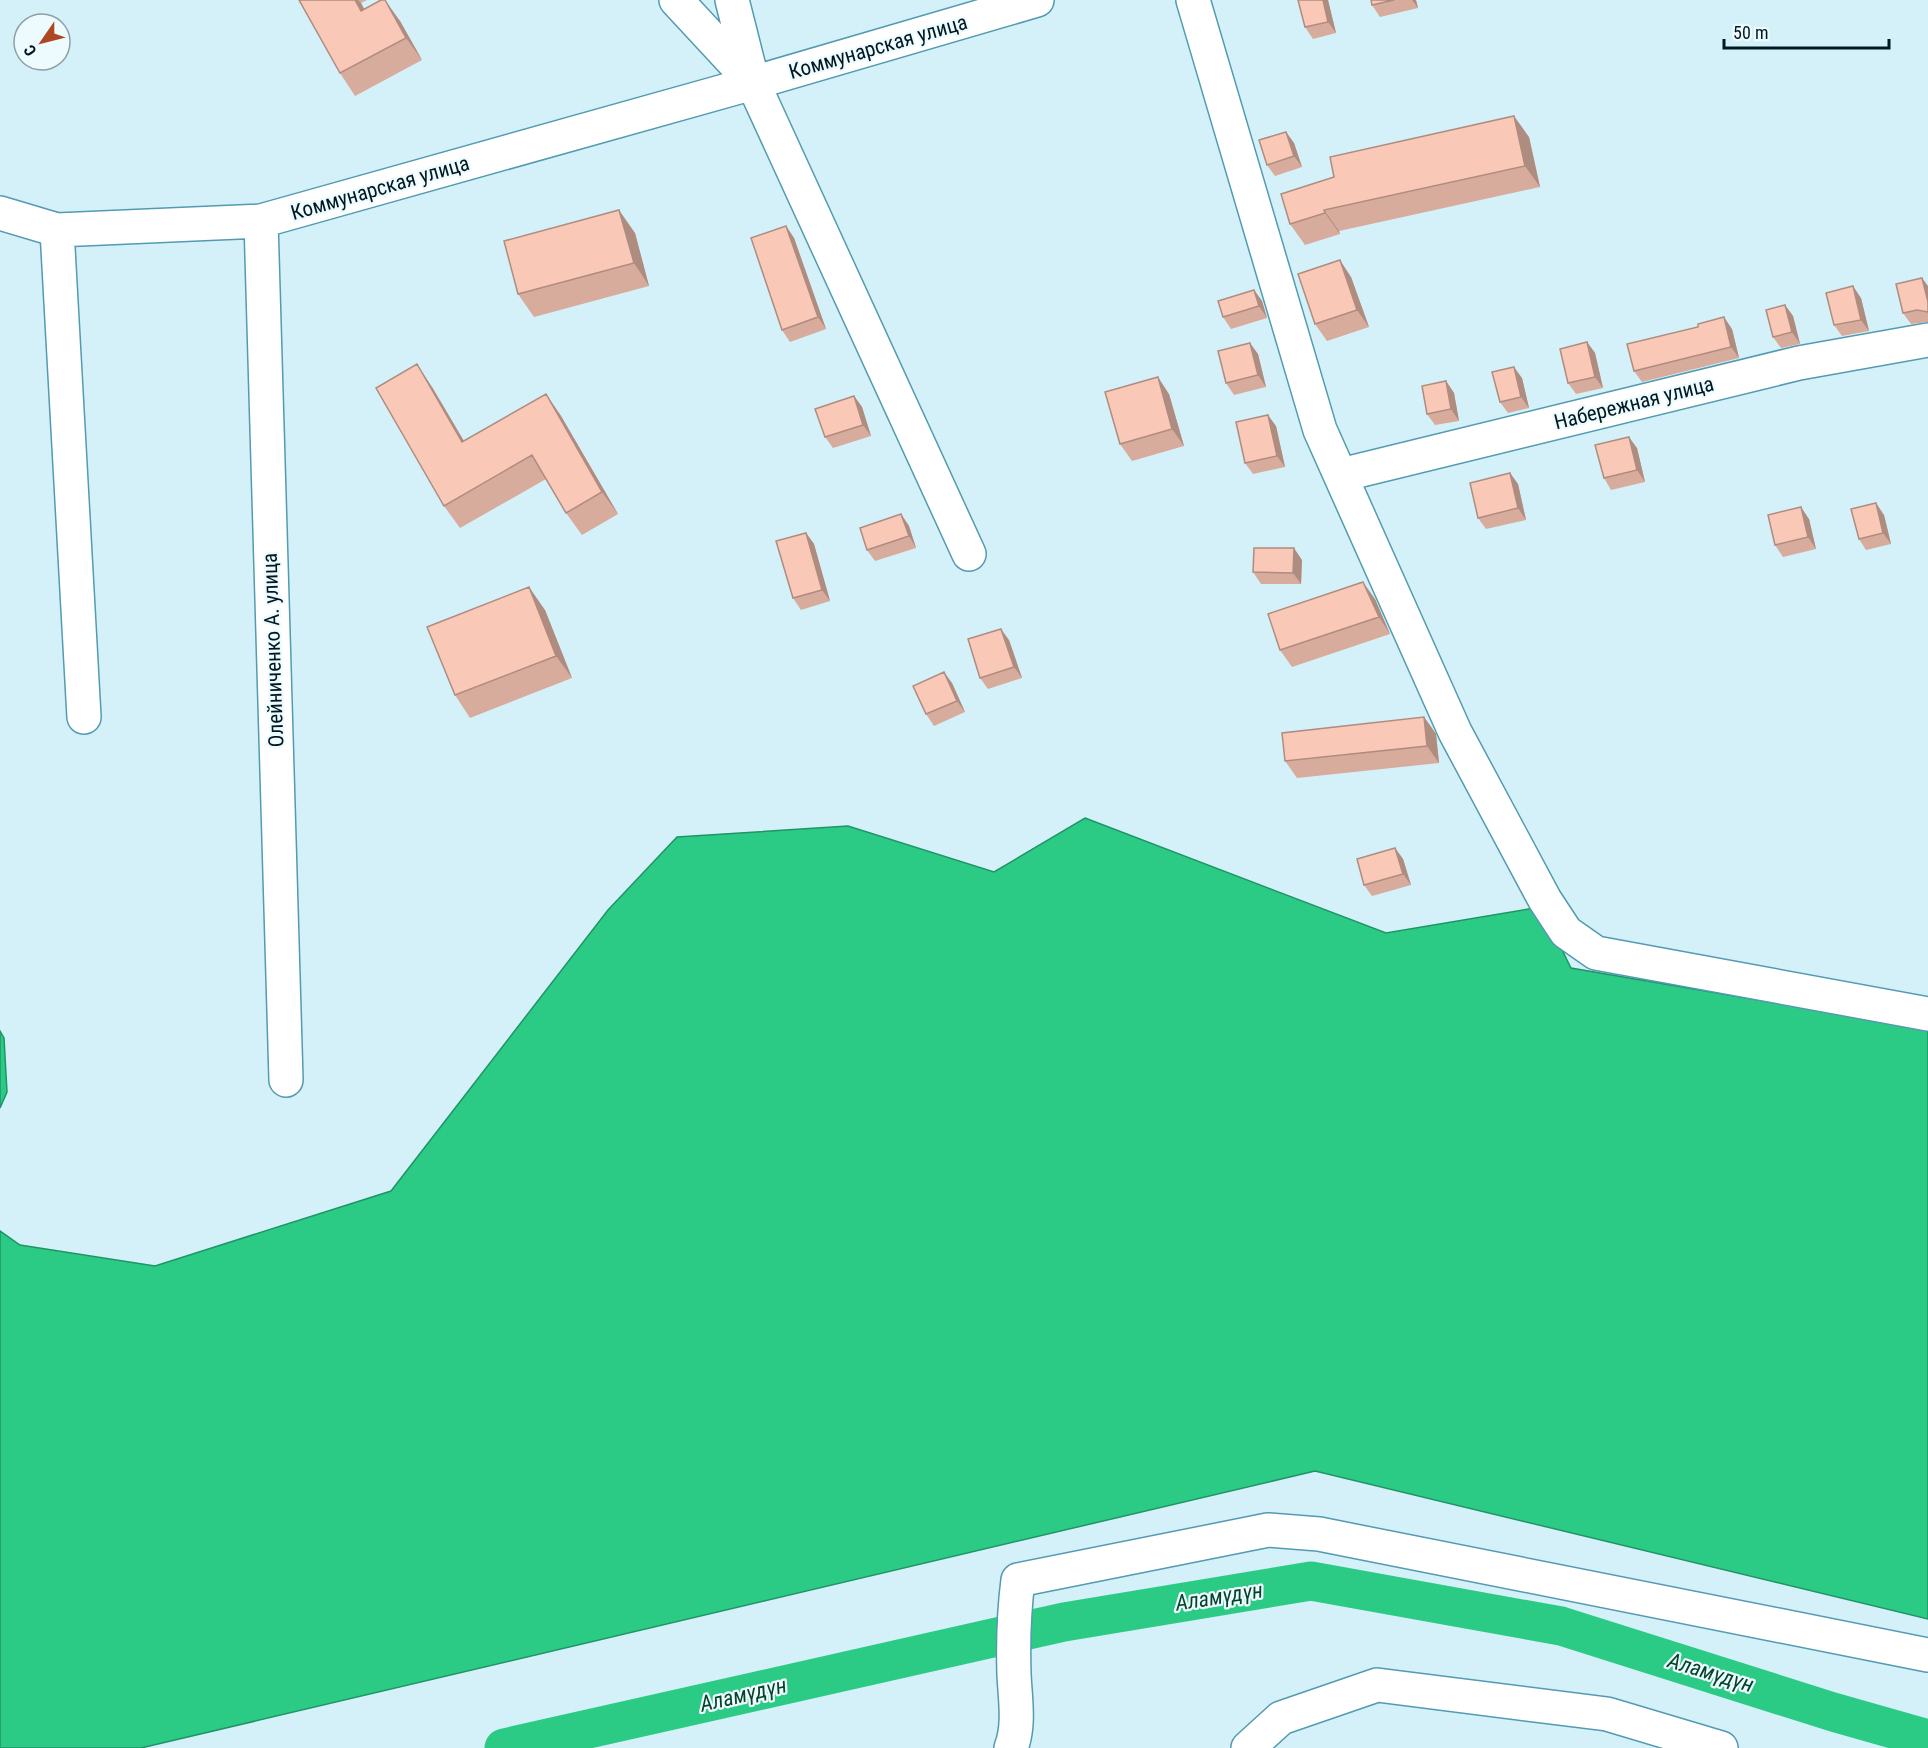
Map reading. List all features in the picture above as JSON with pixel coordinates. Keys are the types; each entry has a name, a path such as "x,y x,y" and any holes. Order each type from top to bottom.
{"street":[{"path":"676,0 753,83"},
{"path":"732,0 753,83 969,554"},
{"name":"Коммунарская улица","path":"0,213 57,230 261,221 753,83 1037,0"},
{"path":"1193,0 1320,430 1455,732 1545,900 1566,932 1596,953 1928,1014"},
{"name":"Олейниченко А. улица","path":"261,221 286,1080"},
{"path":"57,230 84,717"},
{"name":"Набережная улица","path":"1341,475 1799,363 1928,340"},
{"path":"1011,1748 1015,1738 1014,1610 1018,1580 1268,1530 1319,1534 1928,1655"},
{"path":"1248,1748 1281,1718 1377,1685 1607,1714 1721,1748"}],"shaded area":[{"path":"1085,818 1386,933 1541,907 1571,968 1928,1029 1928,1619 1315,1471 141,1748 0,1748 0,1231 20,1245 155,1266 391,1191 608,910 677,837 848,826 994,872"},
{"path":"0,1031 4,1038 7,1092 0,1108"}],"building":[{"path":"299,0 355,0 361,11 385,0 406,38 340,73"},
{"path":"1298,0 1323,0 1328,22 1305,27"},
{"path":"1371,0 1394,0 1372,5"},
{"path":"1514,116 1525,166 1324,210 1325,213 1290,224 1281,194 1334,177 1330,157"},
{"path":"1286,132 1294,156 1267,165 1259,140"},
{"path":"619,210 634,263 518,294 504,241"},
{"path":"786,226 818,317 782,330 751,238"},
{"path":"1340,260 1357,310 1315,324 1298,274"},
{"path":"1922,278 1928,312 1917,310 1903,313 1896,284"},
{"path":"1853,286 1861,320 1834,325 1826,293"},
{"path":"1254,290 1259,306 1223,317 1218,301"},
{"path":"1785,305 1792,332 1773,337 1766,310"},
{"path":"1724,317 1731,347 1634,371 1627,344 1698,327 1698,324"},
{"path":"1587,342 1595,377 1568,383 1560,349"},
{"path":"1250,343 1258,375 1226,383 1218,351"},
{"path":"417,364 462,442 546,394 602,492 566,513 532,455 444,506 376,388"},
{"path":"1514,367 1521,397 1500,402 1492,372"},
{"path":"1158,377 1172,429 1120,444 1105,392"},
{"path":"1446,381 1451,409 1427,414 1422,386"},
{"path":"854,396 863,425 825,437 815,409"},
{"path":"1268,415 1277,456 1245,463 1236,422"},
{"path":"1629,437 1637,470 1604,478 1595,445"},
{"path":"1510,473 1518,508 1478,518 1470,483"},
{"path":"1876,503 1883,533 1859,539 1851,509"},
{"path":"1801,507 1808,537 1775,545 1768,515"},
{"path":"901,514 909,536 867,550 860,528"},
{"path":"806,533 822,590 793,598 776,541"},
{"path":"1254,548 1294,548 1293,573 1253,572"},
{"path":"1363,582 1379,617 1280,650 1268,614"},
{"path":"529,587 556,656 455,695 427,627"},
{"path":"1001,629 1014,667 980,678 968,639"},
{"path":"944,672 957,701 926,714 913,686"},
{"path":"1424,717 1427,746 1285,761 1282,733"},
{"path":"1395,848 1403,874 1364,885 1357,859"}],"waterway":[{"name":"Аламүдүн","path":"504,1748 1064,1622 1311,1581 1561,1626 1833,1712 1928,1739"}]}
